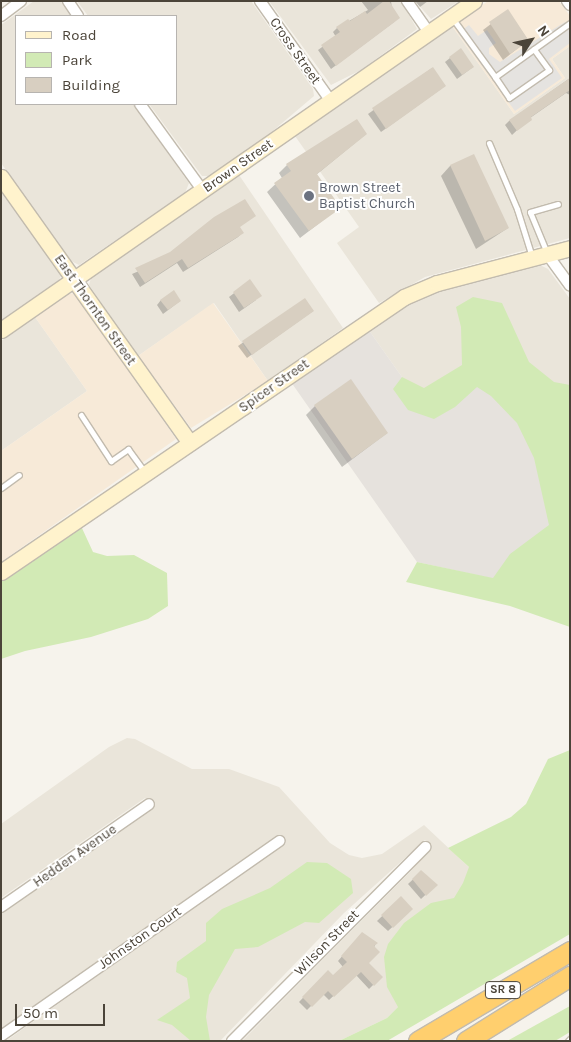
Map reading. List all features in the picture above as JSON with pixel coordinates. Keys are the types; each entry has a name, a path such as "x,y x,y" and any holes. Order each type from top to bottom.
{"highway":[{"name":"SR 8","path":"418,1041 570,950"},
{"name":"SR 8","path":"466,1041 567,978"},
{"path":"482,1041 567,978"},
{"path":"412,1041 436,1030"}],"main road":[{"name":"Brown Street","path":"1,330 474,1"},
{"name":"East Thornton Street","path":"1,177 190,443"},
{"name":"Spicer Street","path":"1,572 410,294 437,283 570,248"}],"street":[{"path":"1,16 21,1"},
{"path":"68,1 77,15"},
{"name":"Cross Street","path":"260,1 330,100"},
{"path":"407,1 428,32"},
{"path":"567,1 570,5"},
{"path":"141,105 202,191"},
{"path":"547,254 570,286"},
{"name":"Hedden Avenue","path":"1,907 149,804"},
{"name":"Johnston Court","path":"1,1036 280,841"},
{"name":"Wilson Street","path":"232,1041 425,847"}],"lane":[{"path":"452,16 509,98 550,70 534,48"},
{"path":"495,77 570,23"},
{"path":"489,143 517,209 532,258"},
{"path":"547,254 538,239 530,212 558,204"},
{"path":"81,415 111,461 128,449 145,473"},
{"path":"1,488 19,475"}],"shaded area":[{"path":"34,1 61,1 70,15 15,15 15,105 134,105 189,183 185,193 79,265 71,261 1,163 1,25"},
{"path":"77,1 251,1 313,89 314,96 268,135 210,176 202,176 150,105 178,105 178,15 87,15"},
{"path":"269,1 401,1 417,29 361,70 331,85"},
{"path":"415,1 459,1 431,19"},
{"path":"488,1 559,1 570,16 570,46 552,59 565,78 514,114 452,26"},
{"path":"565,22 570,28 570,43 549,59 562,78 515,111 458,33 469,25 478,36 487,30 496,43 489,48 489,54 500,62"},
{"path":"452,26 514,114 565,78 552,59 570,46 570,238 425,277 379,303 337,243 359,227 295,136"},
{"path":"239,175 343,328 268,381 214,303 138,356 89,285 91,278"},
{"path":"1,186 62,274 59,280 1,320"},
{"path":"538,264 548,269 570,299 570,480 426,411 368,329 406,303 440,290"},
{"path":"76,293 176,439 1,562 1,451 87,391 35,317 68,294"},
{"path":"213,303 268,381 191,428 138,356"},
{"path":"35,317 87,391 1,451 1,341"},
{"path":"368,329 426,411 490,367 570,480 570,529 499,580 417,562 291,382"},
{"path":"127,738 135,739 192,769 229,769 279,787 330,843 349,855 362,858 382,854 424,825 505,901 387,1018 339,1041 242,1041 411,871 431,848 425,840 344,913 220,1041 6,1041 286,842 280,835 1,1030 1,914 153,808 145,798 1,898 1,824 109,747"}],"green space":[{"path":"473,297 502,303 529,362 554,382 570,385 570,627 510,606 406,582 417,562 493,578 510,554 549,525 534,458 517,423 491,396 477,387 455,407 434,419 408,410 393,389 402,377 424,388 462,365 461,327 456,307"},
{"path":"81,526 93,552 107,556 134,555 167,573 168,606 148,619 91,637 25,651 1,659 1,581"},
{"path":"570,750 570,934 387,1041 339,1041 387,1018 398,1007 387,987 384,957 388,944 404,923 431,903 454,898 463,883 469,867 448,848 511,817 526,804 548,759"},
{"path":"307,862 327,863 351,879 353,893 319,923 305,922 258,947 235,949 209,995 206,1017 210,1041 191,1041 172,1025 157,1020 190,998 187,978 176,972 177,962 206,941 206,923 222,909 270,888"},
{"path":"570,1006 570,1032 555,1041 507,1041"}],"building":[{"path":"384,1 389,1 400,18 336,66 321,45 340,32 336,27 348,19 350,21 365,11 367,14"},
{"path":"508,9 529,41 510,54 489,22"},
{"path":"461,48 474,67 462,75 449,57"},
{"path":"433,67 446,86 386,129 372,108"},
{"path":"570,78 570,90 531,117 532,120 517,131 509,120"},
{"path":"357,119 367,134 317,174 341,208 309,231 274,183 291,171 286,164"},
{"path":"474,154 509,228 485,241 450,165"},
{"path":"245,199 256,216 240,227 244,233 188,268 182,259 145,283 135,268 170,252 214,217"},
{"path":"250,279 262,296 244,308 233,292"},
{"path":"174,290 181,301 168,310 160,300"},
{"path":"305,298 314,311 252,355 242,341"},
{"path":"351,379 388,433 352,459 314,405"},
{"path":"421,870 438,885 426,896 412,879"},
{"path":"401,896 413,909 393,928 381,915"},
{"path":"362,932 378,943 374,946 380,952 369,963 383,977 374,986 361,972 334,997 328,991 312,1007 302,997 328,970 333,975 347,962 341,956"}],"place":[{"name":"Brown Street Baptist Church","path":"309,196"}]}
